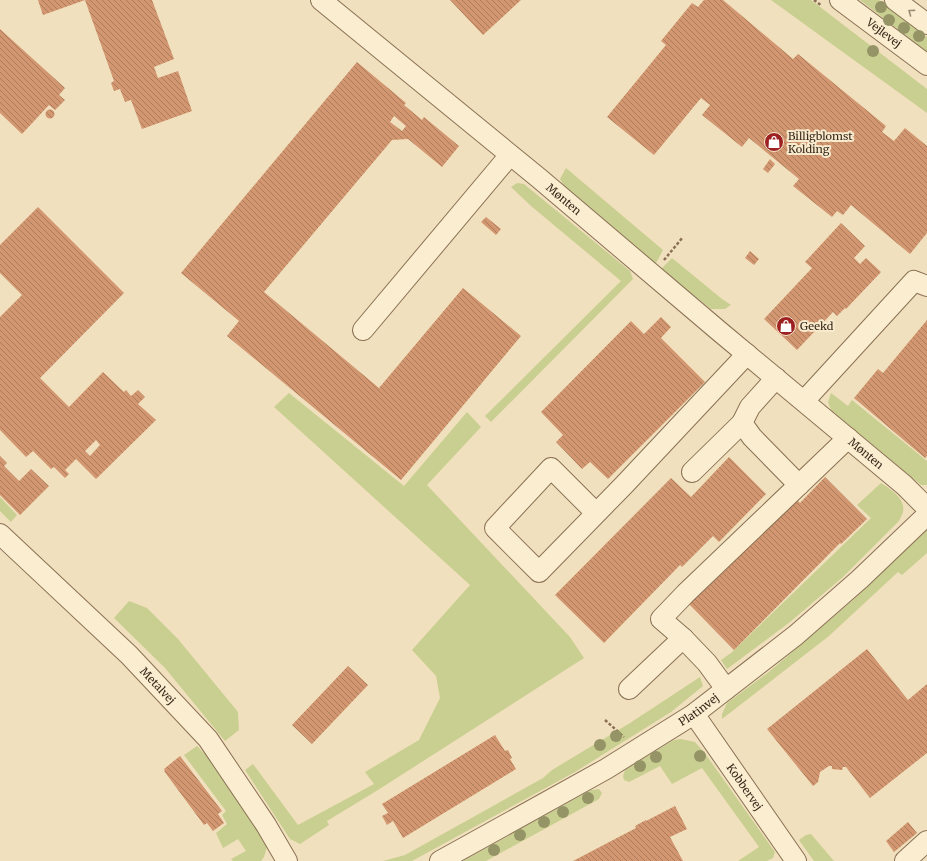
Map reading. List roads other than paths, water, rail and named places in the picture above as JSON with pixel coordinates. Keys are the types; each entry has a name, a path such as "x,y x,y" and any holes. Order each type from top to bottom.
{"street":[{"name":"Mønten","path":"321,0 510,155 804,401 904,485 927,508"},
{"name":"Vejlevej","path":"840,0 927,65"},
{"path":"895,0 927,24"},
{"path":"363,330 510,155"},
{"path":"804,401 920,283"},
{"path":"596,513 551,468 495,528 539,572 596,513 747,354"},
{"path":"692,472 742,423 750,407 776,378"},
{"path":"742,423 752,437 799,485"},
{"path":"726,689 707,663 683,638 661,619 848,438"},
{"name":"Platinvej","path":"440,861 606,769 694,714 802,630 860,580 927,515"},
{"name":"Metalvej","path":"0,534 129,655 208,740 266,825 287,861"},
{"path":"629,689 683,638"},
{"name":"Kobbervej","path":"694,714 791,859"},
{"path":"905,861 927,841"}],"place":[{"name":"Billigblomst Kolding","path":"774,142"},
{"name":"Geekd","path":"786,326"}]}
